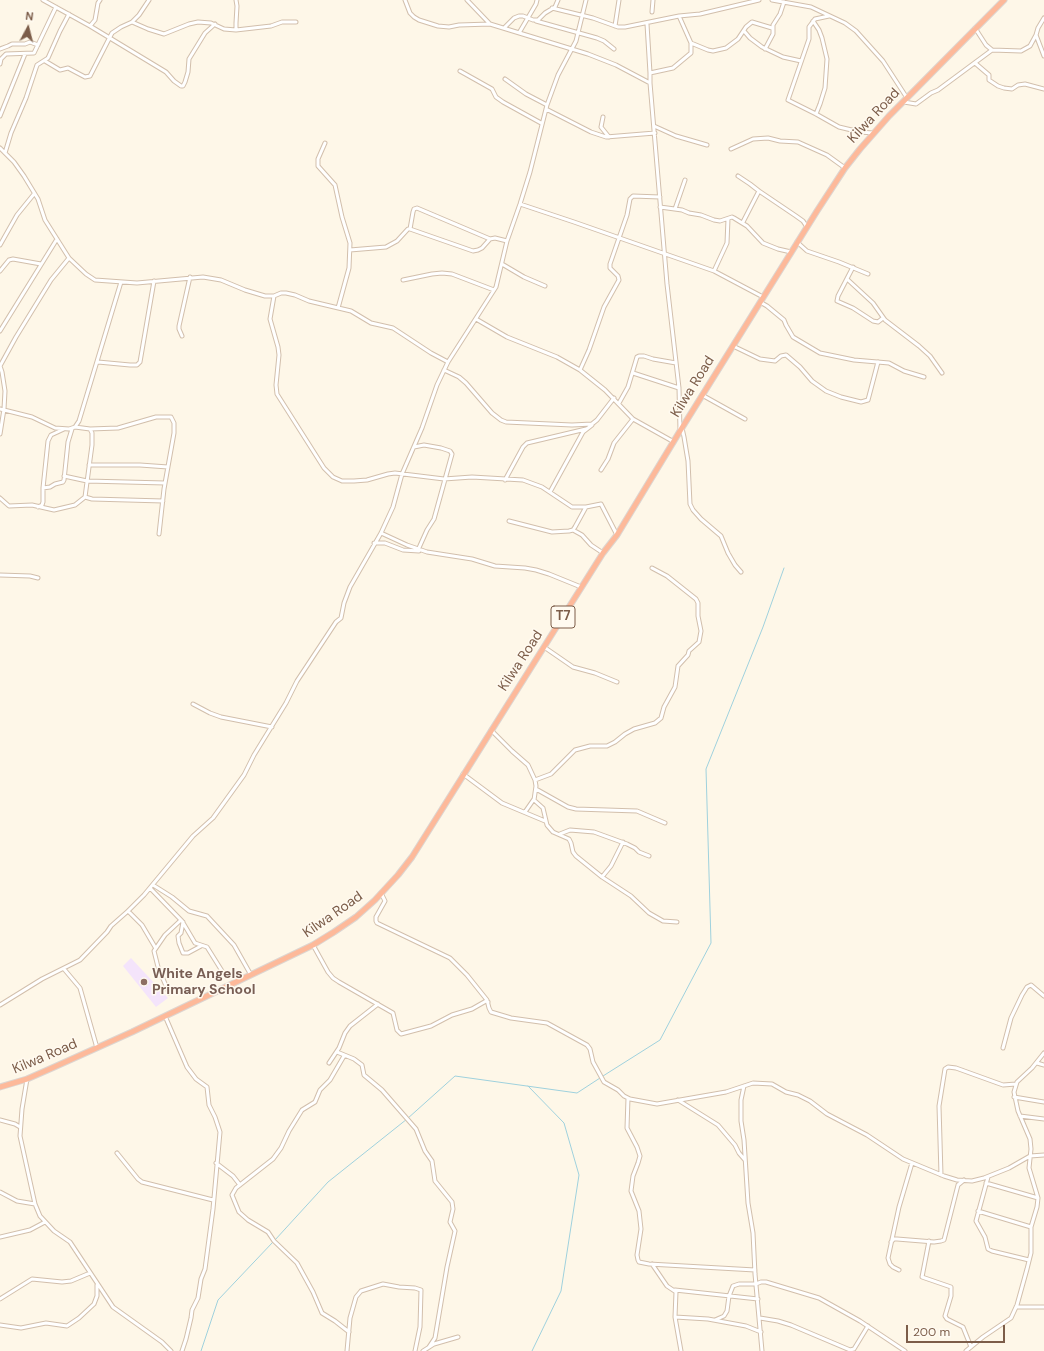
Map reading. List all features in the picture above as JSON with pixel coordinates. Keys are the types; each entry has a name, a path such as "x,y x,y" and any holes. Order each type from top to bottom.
{"highway":[{"name":"Kilwa Road","path":"0,1087 27,1079 97,1048 313,945 356,916 381,894 398,876 412,857 603,553 617,535 797,242 845,168 873,133 1004,0"}],"street":[{"path":"43,0 109,37 166,72 177,84 183,86 188,72 189,59 205,33 215,24"},
{"path":"90,26 95,20 98,3 100,0"},
{"path":"45,61 60,70 68,68 88,77 92,73 109,37 120,27 132,22 139,15 149,0"},
{"path":"236,0 236,30"},
{"path":"405,0 410,13 420,20 438,26 449,27 459,25 490,24 588,54 616,65 650,83"},
{"path":"466,0 490,24"},
{"path":"519,33 537,0"},
{"path":"536,21 552,8 558,0"},
{"path":"0,1005 80,960 111,926 153,885 184,845 213,818 244,775 254,755 286,703 297,681 336,622 341,618 350,587 381,533 393,507 402,474 426,419 437,385 448,362 494,290 507,241 520,204 546,107 558,75 572,50 586,0"},
{"path":"615,26 619,0"},
{"path":"652,12 653,0"},
{"path":"552,8 582,15 615,26 625,27 647,24 679,16 700,14 759,0"},
{"path":"772,0 797,2 845,23 864,38 883,61 905,100 916,104 931,93 938,90 992,50 1021,51 1030,46 1044,18"},
{"path":"765,49 773,34 773,25 780,14 784,2"},
{"path":"0,64 1,58 6,54 34,53 56,7"},
{"path":"5,153 37,65 48,58 69,14"},
{"path":"504,28 516,17 523,16 597,38 604,41 614,49"},
{"path":"650,73 668,70 676,66 691,53 691,43 679,16"},
{"path":"828,16 817,18 809,27 809,39 788,100 839,127 860,132 873,133"},
{"path":"813,21 822,38 827,59 825,88 816,114"},
{"path":"132,22 164,34 198,22 215,24 224,29 236,30 271,26 282,22 296,22"},
{"path":"691,43 713,51 726,48 733,44 752,22 772,28"},
{"path":"647,24 660,207 679,388 681,429 684,437 688,461 688,488 690,504 701,519 721,536 728,553 741,572"},
{"path":"975,28 983,41 992,50"},
{"path":"1038,28 1044,30"},
{"path":"744,31 750,38 765,49 783,57 801,61"},
{"path":"1036,35 1044,56"},
{"path":"0,48 12,44 25,44 30,42 38,45"},
{"path":"0,116 25,54"},
{"path":"975,63 989,75 990,80 993,83 1004,88 1012,89 1018,85 1025,84 1044,90"},
{"path":"460,71 492,89 496,97 503,102 541,124"},
{"path":"505,79 546,107 591,132 609,137 655,133"},
{"path":"603,117 600,125 609,137"},
{"path":"654,126 688,140 707,145"},
{"path":"731,149 753,139 768,138 780,141 798,142 826,155 845,168"},
{"path":"325,143 318,159 318,166 335,185 342,217 348,235 350,250 349,268 338,308"},
{"path":"0,148 19,168 39,203 45,220 69,258 86,274 95,280 121,282 210,277 255,294 274,296 281,293 286,293 295,295 309,301 351,311 372,322 393,328 431,353 448,362"},
{"path":"738,176 803,221 807,227"},
{"path":"675,209 685,180"},
{"path":"743,222 758,191"},
{"path":"0,244 17,215 34,194"},
{"path":"580,370 589,350 604,307 619,280 618,276 610,268 610,264 631,197 660,197"},
{"path":"520,204 714,271 763,297"},
{"path":"660,207 701,215 720,221 728,218 734,218 743,222 763,243 778,250 791,252"},
{"path":"350,250 386,247 396,241 410,229 414,209 417,208 490,238 507,241"},
{"path":"714,271 727,243 728,218"},
{"path":"410,229 473,251 482,248 490,238"},
{"path":"0,331 57,239"},
{"path":"797,242 807,251 853,267 868,274"},
{"path":"0,434 4,384 0,366 51,280 69,258"},
{"path":"0,271 9,260 13,259 41,264"},
{"path":"502,264 524,277 546,286"},
{"path":"853,267 838,296 837,302 848,306 873,321 878,322 883,318"},
{"path":"403,280 432,274 452,274 494,290"},
{"path":"182,336 179,326 190,277"},
{"path":"847,279 874,303 883,318 930,356 942,373"},
{"path":"98,362 130,365 140,362 154,281"},
{"path":"43,488 50,488 55,484 62,482 68,442 79,421 121,282"},
{"path":"274,296 270,319 279,355 276,385 277,394 324,468 333,477 342,481 367,480 388,474 402,474 444,479 472,477 523,480 550,492 572,507 586,507 599,504 603,506 617,535"},
{"path":"760,302 784,320 793,337 820,353 854,360 889,363 904,371 924,377"},
{"path":"476,319 507,337 557,357 580,370 614,398 633,418 651,430 674,442"},
{"path":"733,346 760,359 775,361 781,356 786,355 800,367 812,381 826,391 841,397 861,402 868,400 878,362"},
{"path":"619,404 628,387 638,356 676,363"},
{"path":"444,370 459,377 466,383 486,407 501,420 514,423 592,424"},
{"path":"633,373 679,388"},
{"path":"702,395 745,419"},
{"path":"550,492 586,429 597,420 614,398"},
{"path":"2,409 32,417 55,428 64,429 118,428 156,417 171,417 174,423 174,433 165,483 159,534"},
{"path":"602,470 614,442 633,418"},
{"path":"37,507 43,504 43,488 48,441 52,435 64,429"},
{"path":"0,498 9,506 32,505 49,510 58,510 75,505 85,497 92,436 90,429"},
{"path":"505,480 523,447 527,443 586,429"},
{"path":"414,447 424,445 441,448 450,451 452,454 434,518 418,550"},
{"path":"89,465 140,465 168,467"},
{"path":"64,476 87,481 165,483"},
{"path":"85,497 92,499 163,501"},
{"path":"573,530 586,507"},
{"path":"509,521 552,532 573,530 582,535 591,545 603,553"},
{"path":"381,533 418,550 437,554"},
{"path":"374,543 385,543 403,550 413,550 472,559 495,566 536,570 582,587"},
{"path":"535,780 550,774 576,749 590,746 607,746 634,729 655,723 661,718 664,707 675,687 678,666 688,655 689,651 699,642 701,630 698,616 698,603 696,599 667,576 652,568"},
{"path":"0,575 30,576 38,578"},
{"path":"544,647 573,667 596,672 618,682"},
{"path":"193,704 221,717 272,727"},
{"path":"491,730 528,765 535,780 536,789 534,799 524,812"},
{"path":"463,774 502,803 545,821"},
{"path":"536,789 568,807 576,809 637,811 666,823"},
{"path":"534,799 543,808 545,821 550,830 560,834 570,841 573,852 576,856 602,877 631,896 642,908 653,916 663,921 678,922"},
{"path":"560,834 570,830 593,832 634,846 638,852 649,856"},
{"path":"602,877 611,866 623,842"},
{"path":"153,885 172,897 189,911 207,916 231,941 241,955 251,975"},
{"path":"150,888 182,921 195,943 206,946 212,953 222,971"},
{"path":"381,894 385,901 376,917 376,922 450,958 467,975 488,1002 488,1008 491,1012 511,1018 547,1023 587,1045 590,1049 593,1062 604,1082 628,1098 651,1104 661,1104 708,1096 756,1083 772,1084 786,1092 798,1095 813,1103 827,1114 860,1131 903,1159 953,1179 972,1180 988,1177 1009,1168 1030,1156 1044,1155"},
{"path":"128,911 142,925 155,947"},
{"path":"182,921 178,936 183,953 188,953 202,945"},
{"path":"169,993 154,954 155,947 170,929 182,921"},
{"path":"313,945 333,978 393,1012 397,1030 401,1034 431,1026 452,1015 472,1009 486,1001 488,1002"},
{"path":"64,969 80,988 97,1048"},
{"path":"1003,1048 1011,1018 1027,987 1031,986 1044,996"},
{"path":"329,1063 350,1026 378,1004"},
{"path":"165,1016 187,1067 192,1075 207,1088 209,1105 220,1132 205,1269 200,1279 198,1298 192,1310 182,1351"},
{"path":"336,1052 362,1065 364,1075 382,1090 416,1129 425,1151 432,1161 435,1181 452,1202 453,1209 450,1223 455,1231 447,1267 435,1338 429,1347"},
{"path":"966,1351 1006,1322 1013,1314 1029,1260 1032,1242 1031,1227 1038,1198 1029,1168 1031,1149 1030,1139 1014,1097 1016,1084 1044,1053"},
{"path":"344,1056 330,1080 320,1090 315,1102 302,1110 289,1130 281,1148 273,1159 234,1190 232,1195 239,1212 248,1220 270,1234 274,1241 299,1267 313,1292 322,1313 349,1332"},
{"path":"1036,1062 1044,1065"},
{"path":"941,1175 939,1106 945,1069 948,1067 956,1068 1003,1085 1016,1084"},
{"path":"27,1079 20,1136 35,1204 40,1216 54,1231 70,1242 113,1307 162,1342 171,1351"},
{"path":"744,1086 741,1100 745,1160 748,1203 754,1233 755,1270 762,1351"},
{"path":"1014,1097 1044,1102"},
{"path":"628,1098 626,1128 637,1147 640,1156 632,1176 631,1191 639,1211 641,1229 637,1255 638,1260 643,1263 652,1264 755,1270"},
{"path":"678,1100 718,1125 735,1145 745,1160"},
{"path":"1020,1116 1044,1119"},
{"path":"0,1120 20,1127"},
{"path":"117,1153 142,1182 213,1200"},
{"path":"216,1163 233,1176 240,1185"},
{"path":"899,1270 893,1267 889,1262 891,1242 899,1207 912,1163"},
{"path":"988,1177 978,1211 977,1223 985,1237 989,1249 1029,1260"},
{"path":"891,1242 895,1239 940,1241 945,1238 958,1185 964,1180"},
{"path":"986,1182 1038,1198"},
{"path":"0,1192 17,1201 35,1204"},
{"path":"978,1211 1031,1227"},
{"path":"0,1237 25,1232 45,1222"},
{"path":"929,1241 922,1277 951,1287 951,1296 946,1317 950,1321 963,1327 971,1347"},
{"path":"652,1264 667,1286 675,1290 758,1299"},
{"path":"0,1299 32,1278 62,1282 71,1281 90,1273"},
{"path":"715,1320 724,1316 728,1308 731,1288 735,1284 756,1284 766,1282 819,1298 868,1326 905,1351"},
{"path":"0,1326 21,1328 46,1323 64,1326 70,1324 84,1314 94,1304 98,1296 96,1283"},
{"path":"347,1351 350,1318 356,1297 361,1291 382,1284 402,1288 419,1289 421,1291 419,1308 420,1327 415,1351"},
{"path":"675,1290 674,1317 681,1351"},
{"path":"1016,1308 1044,1307"},
{"path":"674,1317 700,1317 746,1326 761,1332"},
{"path":"760,1318 791,1325 850,1350 853,1350 868,1326"},
{"path":"423,1351 449,1339 458,1337"}],"shaded area":[{"name":"White Angels Primary School","path":"131,958 168,998 156,1007 123,966"}],"waterway":[{"path":"603,1076 660,1040 711,943 706,769 763,627 784,568"},
{"path":"275,1240 328,1182 407,1119 455,1076 577,1093 600,1078"},
{"path":"528,1086 564,1123 579,1175 561,1291 532,1351"},
{"path":"201,1351 218,1300 273,1242"}],"place":[{"name":"White Angels Primary School","path":"144,982"}]}
